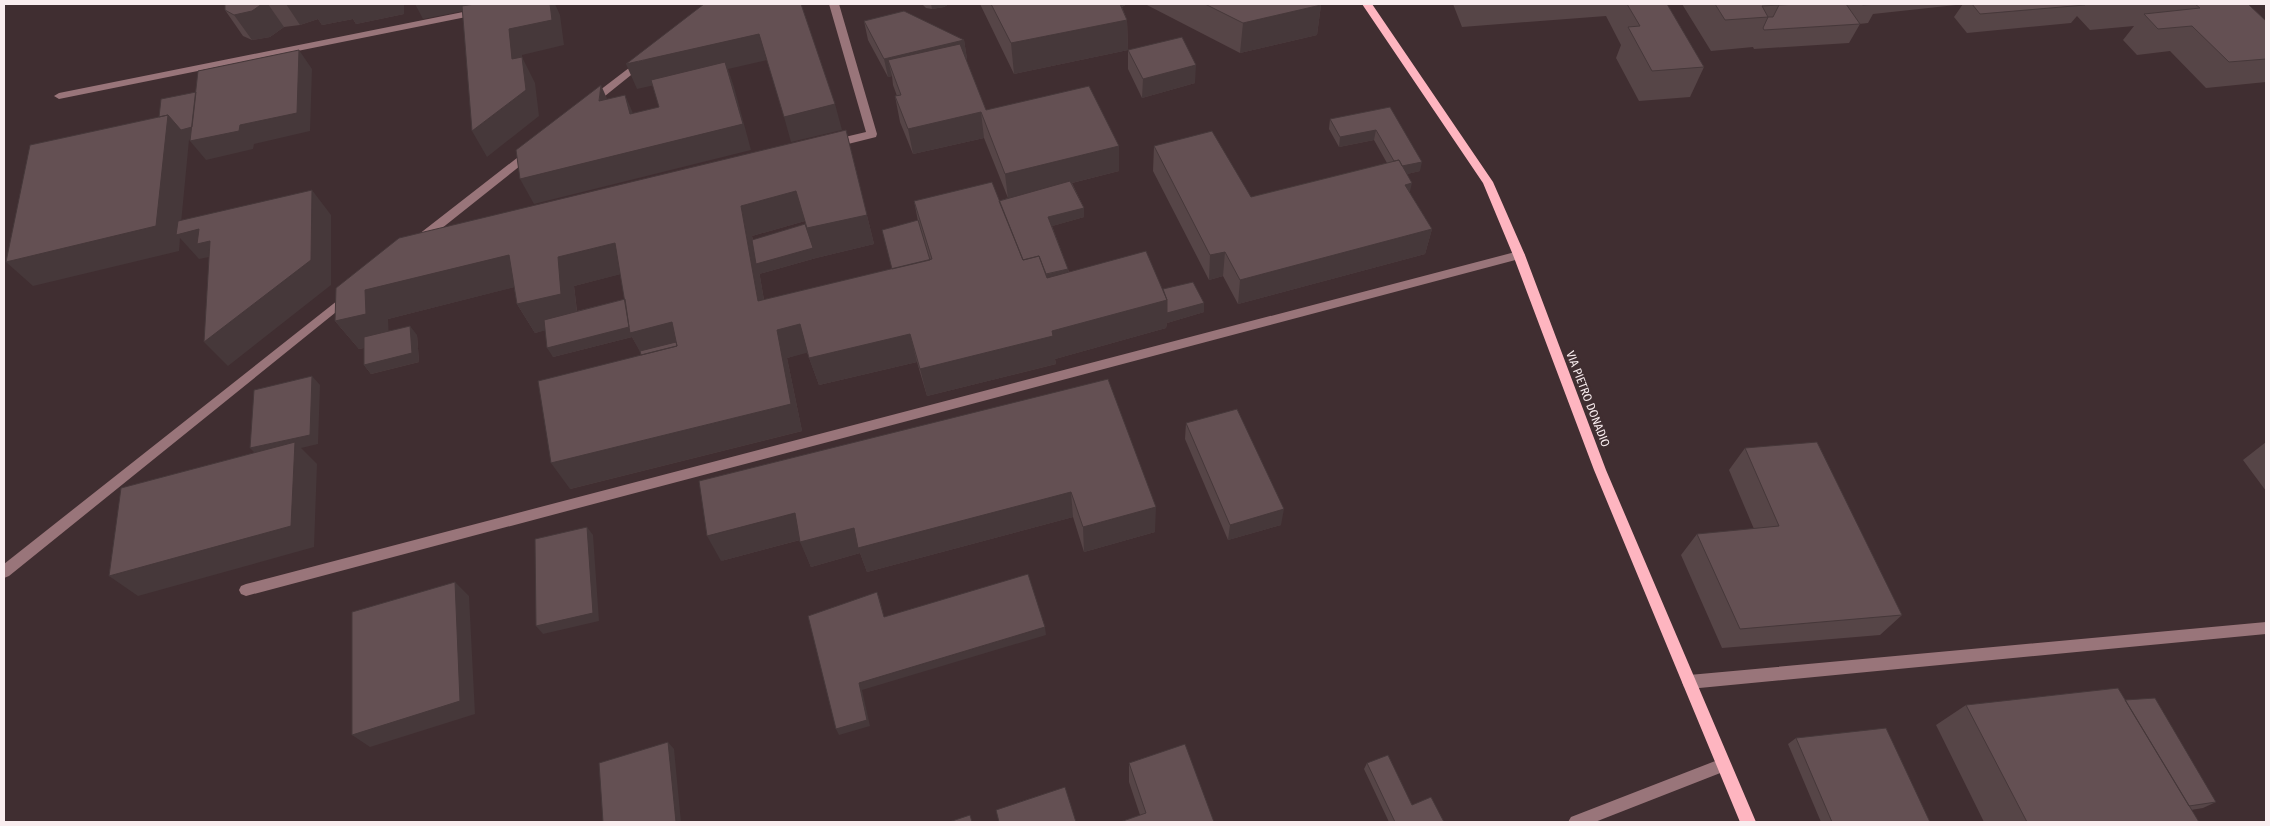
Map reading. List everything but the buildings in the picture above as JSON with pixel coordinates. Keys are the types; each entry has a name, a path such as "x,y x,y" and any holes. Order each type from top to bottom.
{"main road":[{"name":"VIA PIETRO DONADIO","path":"1367,4 1488,182 1519,255 1600,470 1748,822"}],"street":[{"path":"824,146 872,134 834,4"},
{"path":"59,96 489,10"},
{"path":"582,109 652,53"},
{"path":"440,239 412,246 544,140"},
{"path":"246,590 1519,255"},
{"path":"4,572 358,289"},
{"path":"1689,682 2266,628"},
{"path":"1576,822 1723,766"}]}
